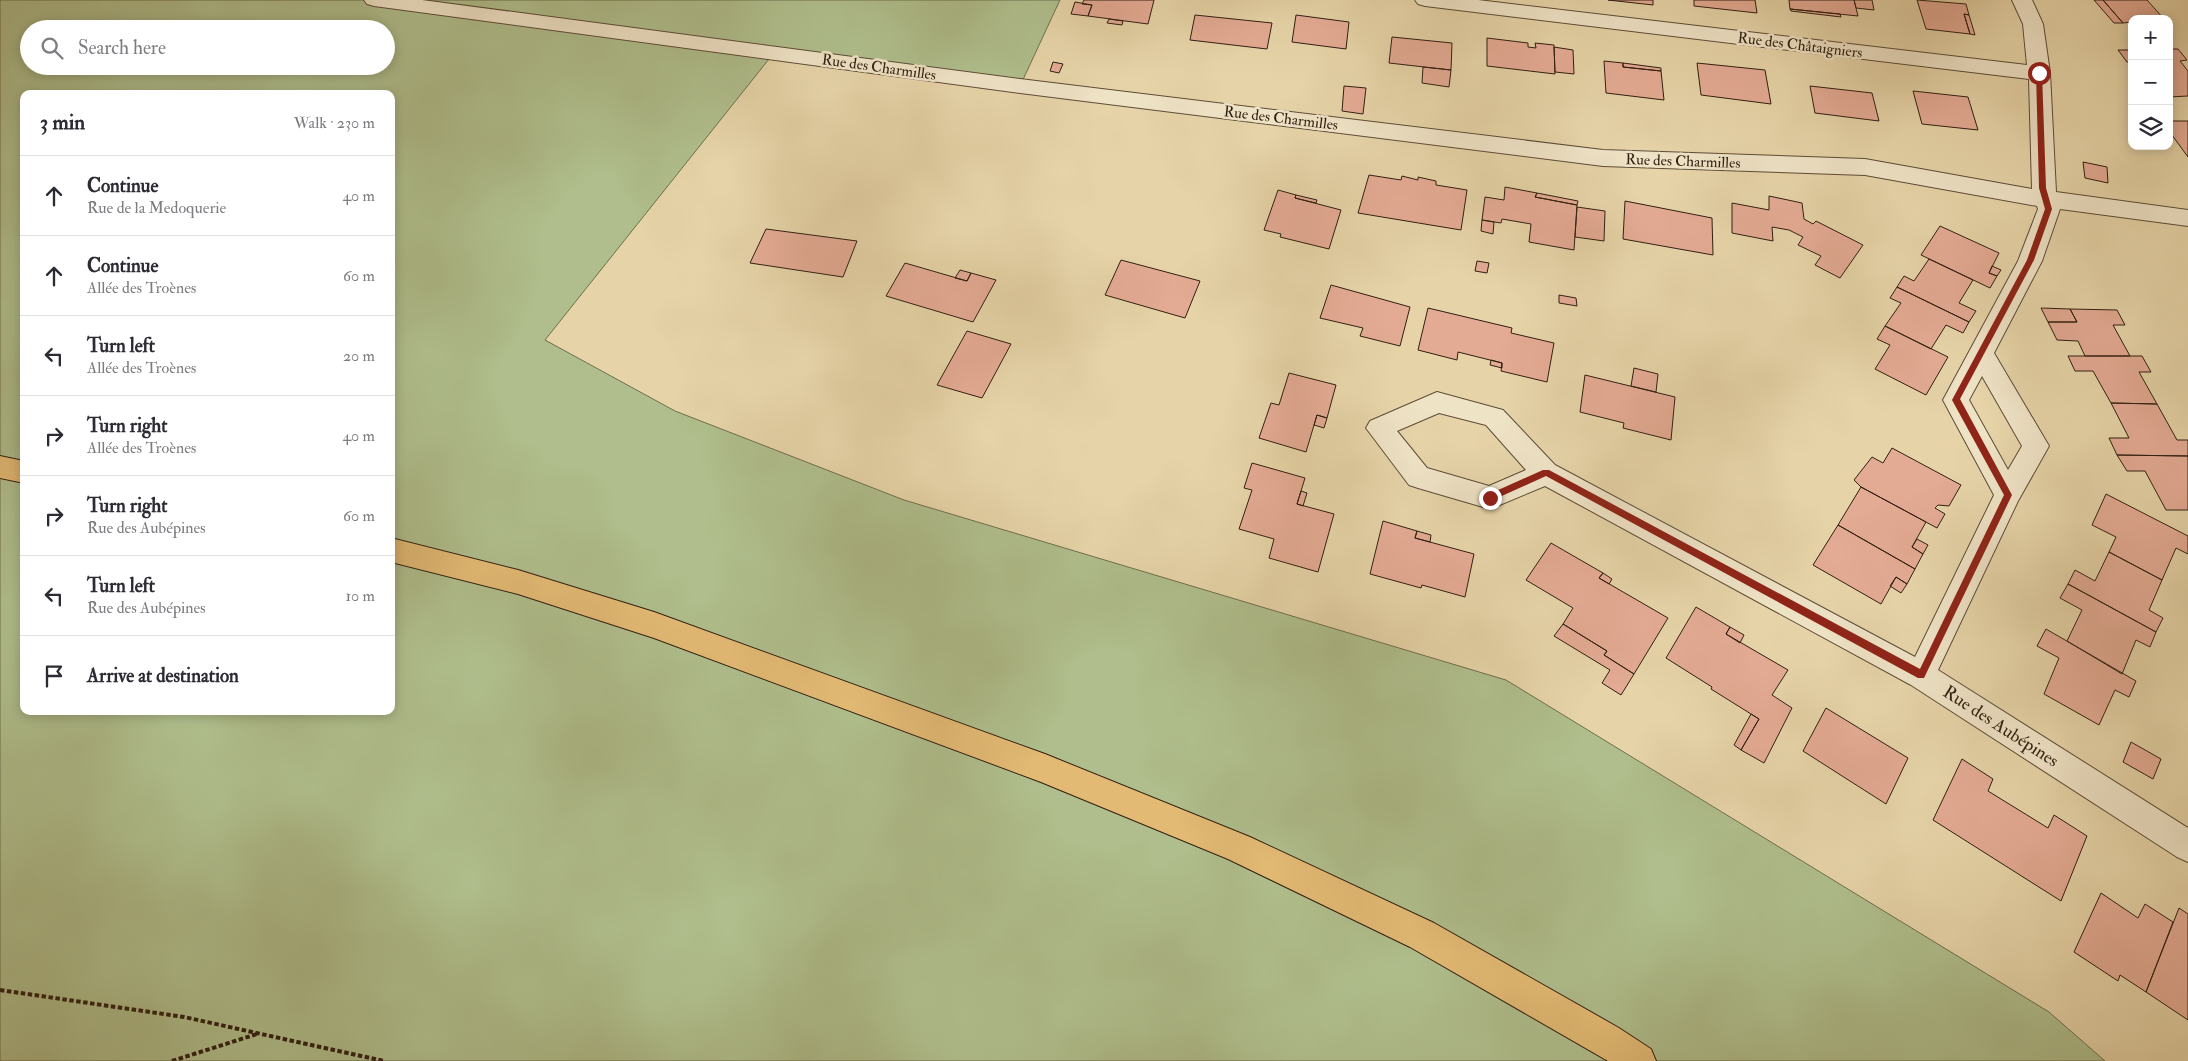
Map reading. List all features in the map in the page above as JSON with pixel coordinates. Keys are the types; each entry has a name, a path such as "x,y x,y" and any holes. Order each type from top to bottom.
{"main road":[{"path":"0,467 20,471"},
{"path":"395,551 518,582 654,625 1045,769 1239,848 1422,935 1607,1040 1639,1061"}],"street":[{"name":"Rue des Charmilles","path":"374,0 1020,86 1593,156 1865,167 2046,199 2160,216 2188,218"},
{"name":"Rue des Châtaigniers","path":"1425,0 1559,8 2039,73"},
{"path":"2008,495 1956,400 2030,260 2049,209 2043,188 2039,73 2032,24 2022,0"},
{"path":"1921,675 2008,495 2036,446 1981,353"},
{"name":"Rue des Aubépines","path":"1546,473 1490,498 1418,477 1379,428 1436,402 1494,417 1546,473 1921,675 2188,846"}],"path":[{"path":"0,990 184,1017 384,1061"},
{"path":"172,1061 258,1033"}],"green space":[{"path":"0,0 1060,0 1020,86 773,54 545,340 675,411 904,500 1506,680 2049,1012 2105,1061 0,1061"}],"building":[{"path":"1084,0 1154,0 1148,24 1088,16 1092,5 1082,4"},
{"path":"1608,0 1653,0 1653,5"},
{"path":"1694,0 1755,0 1757,13 1694,6"},
{"path":"1789,0 1854,0 1858,16 1790,9"},
{"path":"1854,0 1872,0 1874,10 1856,8"},
{"path":"1917,0 1966,4 1969,15 1964,14 1970,34 1926,29"},
{"path":"2094,0 2103,0 2123,23 2114,23"},
{"path":"2103,0 2147,0 2160,15 2128,15 2128,22 2123,23"},
{"path":"1075,2 1092,5 1088,16 1071,14"},
{"path":"1790,9 1840,14 1841,17 1791,11"},
{"path":"1964,14 1969,15 1975,35 1970,34"},
{"path":"1195,15 1272,23 1267,49 1190,40"},
{"path":"1296,15 1349,22 1346,49 1292,42"},
{"path":"1109,19 1123,21 1122,25 1107,23"},
{"path":"1392,37 1452,43 1451,70 1389,63"},
{"path":"1487,38 1528,43 1528,47 1536,48 1535,43 1554,45 1555,74 1487,66"},
{"path":"1554,47 1573,50 1574,74 1555,72"},
{"path":"2173,49 2178,49 2187,60 2180,61 2188,71 2188,96 2173,97"},
{"path":"2118,50 2128,50 2127,62"},
{"path":"1604,61 1623,63 1623,67 1661,71 1664,100 1606,93"},
{"path":"1053,62 1063,64 1059,73 1050,71"},
{"path":"1623,63 1661,68 1661,71 1623,67"},
{"path":"1697,63 1765,70 1771,104 1701,95"},
{"path":"1423,67 1451,70 1449,87 1422,83"},
{"path":"1344,86 1366,88 1363,114 1342,111"},
{"path":"1810,86 1872,93 1879,121 1815,113"},
{"path":"1913,91 1968,97 1978,130 1922,124"},
{"path":"2173,121 2188,121 2188,157 2173,136"},
{"path":"2083,162 2107,167 2108,183 2085,178"},
{"path":"1369,175 1401,180 1402,176 1418,180 1418,177 1436,181 1436,185 1467,190 1461,230 1358,213"},
{"path":"1505,187 1537,193 1535,197 1577,205 1574,250 1529,242 1531,224 1502,219 1501,223 1482,220 1485,197 1504,200"},
{"path":"1278,190 1296,195 1295,198 1341,210 1329,249 1280,237 1281,234 1264,230"},
{"path":"1537,193 1578,201 1577,205 1535,197"},
{"path":"1296,195 1317,200 1316,203 1295,198"},
{"path":"1769,196 1802,203 1804,219 1813,224 1816,221 1863,245 1840,278 1815,265 1821,256 1798,245 1803,237 1789,230 1772,227 1773,241 1732,233 1732,203 1769,210"},
{"path":"1625,201 1712,218 1713,255 1623,239"},
{"path":"1577,207 1605,211 1604,241 1575,237"},
{"path":"1482,220 1494,222 1493,234 1481,231"},
{"path":"1940,226 1999,253 1989,273 1997,276 1990,288 1921,255"},
{"path":"766,229 857,241 843,277 750,263"},
{"path":"1929,259 1973,280 1959,303 1976,311 1969,322 1897,287 1904,276 1914,281"},
{"path":"1121,260 1200,281 1185,318 1105,295"},
{"path":"1477,261 1489,263 1487,273 1475,271"},
{"path":"905,263 967,281 971,273 996,280 973,322 886,296"},
{"path":"1992,266 2001,270 1997,276 1989,273"},
{"path":"960,270 971,273 967,281 955,278"},
{"path":"1331,285 1410,307 1400,346 1360,336 1363,328 1320,318"},
{"path":"1897,287 1969,322 1963,333 1946,325 1931,349 1885,326 1901,303 1890,298"},
{"path":"1559,295 1576,298 1577,306 1559,303"},
{"path":"1428,308 1512,328 1511,333 1554,343 1547,382 1501,371 1502,363 1458,352 1457,360 1418,350"},
{"path":"2041,308 2070,309 2077,322 2048,322"},
{"path":"2070,309 2117,310 2125,325 2113,325 2130,356 2085,356 2078,341 2057,340 2048,322 2077,322"},
{"path":"1885,326 1948,357 1926,395 1875,369 1890,345 1877,339"},
{"path":"967,331 1011,344 982,398 937,385"},
{"path":"2068,356 2142,356 2151,372 2139,372 2157,404 2111,403 2093,371 2075,371"},
{"path":"1491,360 1502,363 1502,368 1490,365"},
{"path":"1634,368 1658,374 1656,392 1631,386"},
{"path":"1289,373 1336,385 1327,418 1317,415 1306,452 1259,438 1271,403 1279,405"},
{"path":"1585,375 1675,397 1671,440 1623,428 1624,423 1580,412"},
{"path":"2111,403 2157,404 2177,440 2188,440 2188,456 2117,455 2109,438 2129,438"},
{"path":"1317,415 1327,418 1324,428 1314,425"},
{"path":"1892,448 1961,485 1949,506 1938,505 1935,508 1945,514 1937,528 1861,487 1854,480 1872,457 1883,463"},
{"path":"2117,455 2188,456 2188,510 2166,510 2145,471 2127,471"},
{"path":"1252,463 1305,478 1297,504 1334,514 1318,572 1269,558 1274,539 1239,529 1252,490 1244,488"},
{"path":"1861,487 1926,522 1912,547 1923,554 1915,569 1838,525"},
{"path":"1301,491 1307,493 1303,506 1297,504"},
{"path":"2106,494 2188,536 2188,554 2176,548 2162,580 2109,552 2116,537 2092,525"},
{"path":"1383,521 1417,531 1415,538 1474,554 1465,597 1422,585 1421,588 1370,574"},
{"path":"1838,525 1915,569 1907,584 1896,577 1881,604 1813,565"},
{"path":"1417,531 1431,535 1430,542 1415,538"},
{"path":"1917,539 1928,545 1923,554 1912,547"},
{"path":"1551,543 1603,573 1599,578 1668,618 1634,674 1604,655 1607,651 1563,624 1573,608 1526,580"},
{"path":"2109,552 2162,580 2149,610 2163,618 2156,632 2068,584 2075,570 2095,581"},
{"path":"1603,573 1612,579 1609,584 1599,578"},
{"path":"1896,577 1907,584 1901,593 1890,586"},
{"path":"2068,584 2156,632 2150,647 2136,640 2122,674 2067,641 2082,610 2060,598"},
{"path":"1696,607 1730,627 1726,634 1788,670 1772,695 1792,708 1764,763 1741,750 1759,719 1666,658"},
{"path":"1563,624 1607,651 1604,655 1634,674 1621,695 1602,683 1610,670 1554,636"},
{"path":"1730,627 1744,635 1740,643 1726,634"},
{"path":"2046,629 2136,681 2129,697 2115,690 2099,725 2044,694 2059,658 2037,646"},
{"path":"1826,708 1908,758 1886,804 1803,751"},
{"path":"1751,714 1759,719 1741,750 1734,745"},
{"path":"2131,742 2161,759 2153,779 2123,762"},
{"path":"1962,759 1993,779 1988,791 2048,828 2054,815 2087,836 2061,901 1933,820"},
{"path":"2101,893 2138,918 2145,904 2173,922 2146,992 2120,975 2118,981 2074,952"},
{"path":"2179,908 2188,914 2188,1020 2146,992"}],"route":[{"path":"1490,498 1546,473 1921,675 2008,495 1956,400 2030,260 2049,209 2043,188 2039,73"}]}
